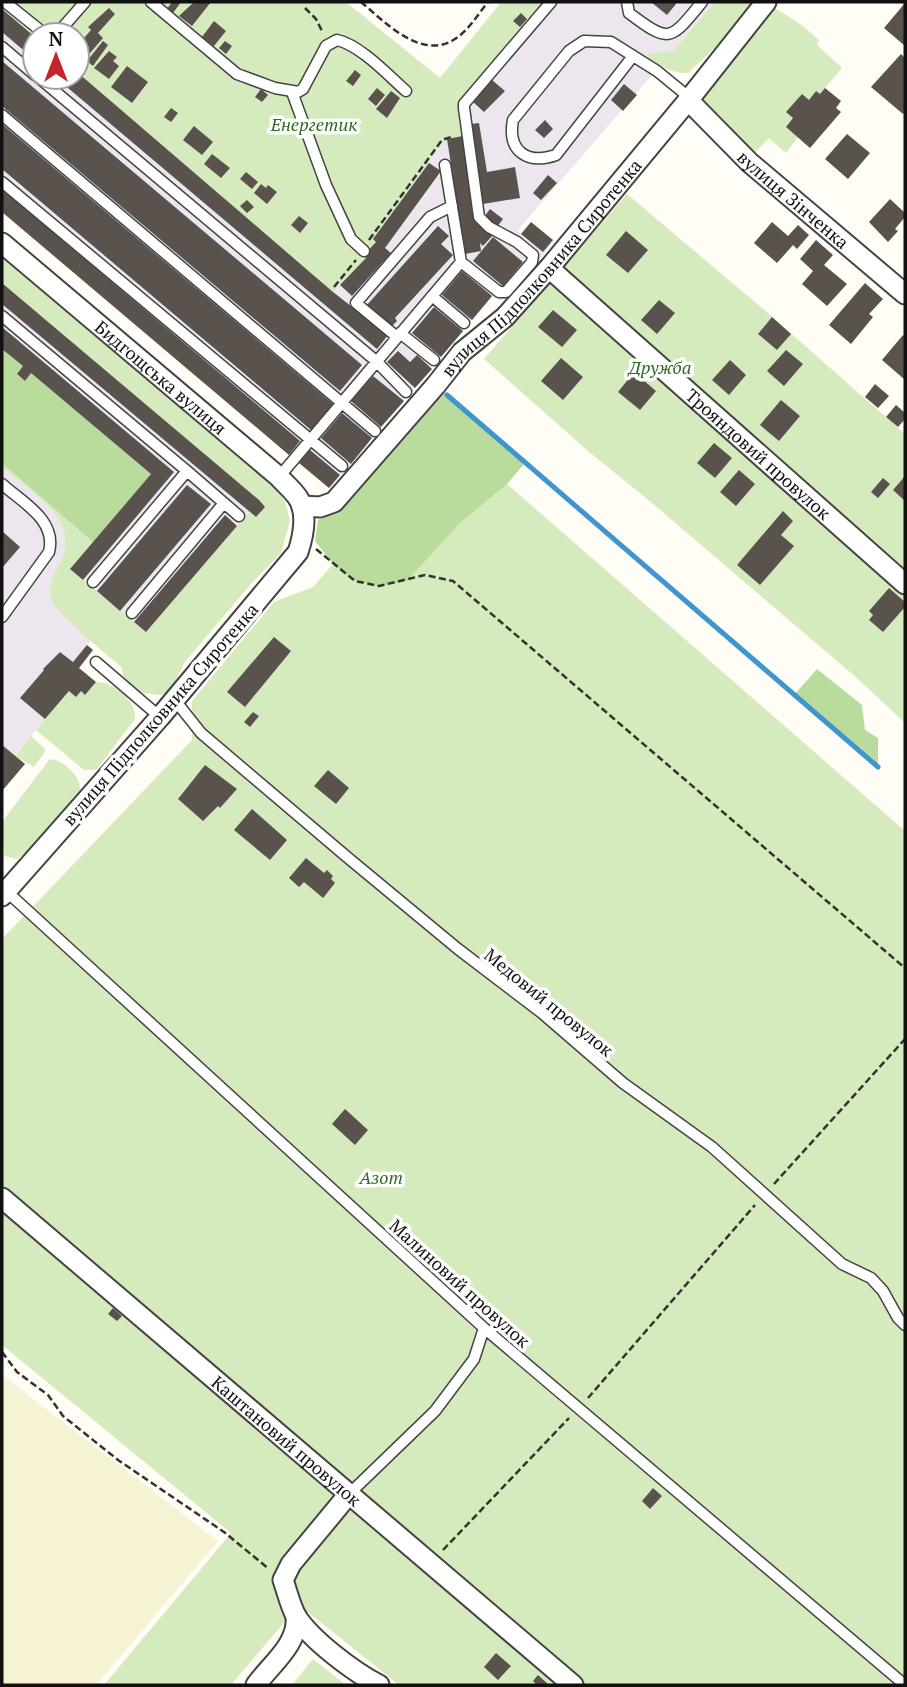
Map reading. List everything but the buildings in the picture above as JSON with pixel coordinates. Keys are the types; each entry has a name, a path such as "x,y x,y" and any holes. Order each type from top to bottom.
{"street":[{"name":"вулиця Підполковника Сиротенка","path":"3,892 160,717 298,552 302,523 320,507 334,502 462,352 505,317 549,268 766,2"},
{"name":"вулиця Зінченка","path":"689,99 749,162 905,294"},
{"name":"Бидгощська вулиця","path":"2,243 279,477 298,497 302,523"},
{"name":"Трояндовий провулок","path":"549,268 905,584"},
{"name":"Каштановий провулок","path":"2,1198 573,1685"},
{"path":"256,1685 296,1632 296,1616 282,1580 348,1495"},
{"path":"296,1616 322,1643 367,1679 379,1685"}],"lane":[{"path":"5,2 29,21"},
{"path":"68,21 85,2"},
{"path":"151,2 237,74 248,79 292,92 303,89 326,46 337,40 346,42 406,91"},
{"path":"445,164 461,262 499,292 506,292 532,262 533,255 517,242 482,222 479,217 464,104 551,2"},
{"path":"626,2 629,12 656,33 667,34 679,30 702,2"},
{"path":"633,56 555,155 542,160 530,159 514,144 511,131 513,120 569,51 584,41 611,42 633,56 689,99"},
{"path":"2,47 21,63"},
{"path":"54,91 376,361 405,392"},
{"path":"292,92 326,185 351,239 364,251"},
{"path":"2,115 375,431"},
{"path":"2,182 342,466"},
{"path":"434,360 356,303 430,217 452,206"},
{"path":"279,477 461,262"},
{"path":"432,296 464,323"},
{"path":"2,316 239,516"},
{"path":"93,582 187,471"},
{"path":"2,484 44,521 52,540 49,552 2,617"},
{"path":"132,613 224,503"},
{"path":"96,662 160,717"},
{"name":"Медовий провулок","path":"174,699 201,733 347,858 458,949 542,1013 623,1083 712,1147 842,1264 871,1278 883,1291 905,1325"},
{"name":"Малиновий провулок","path":"3,892 484,1328 905,1685"},
{"path":"348,1495 435,1411 474,1359 484,1328"}],"path":[{"path":"361,2 402,36 430,45 454,40 466,30 488,2"},
{"path":"305,8 322,29 326,46"},
{"path":"334,288 364,251 371,237 442,140 467,133"},
{"path":"302,523 355,581 379,586 425,575 453,581 905,968"},
{"path":"430,1563 579,1407 905,1039"},
{"path":"2,1352 17,1372 48,1395 63,1416 118,1460 224,1532 282,1580"}],"shaded area":[{"path":"555,2 715,2 518,230 521,234 531,222 553,240 535,268 506,300 492,297 329,488 2,212 2,9 21,25 21,91 91,91 91,85 373,239 446,139 473,135 468,105"},
{"path":"2,283 259,500 146,632 97,644 91,640 73,662 60,652 51,663 69,691 15,755 25,764 2,791"},
{"path":"2,1375 218,1541 96,1685 2,1685"}],"green space":[{"name":"Енергетик","path":"2,2 346,2 440,78 501,2 555,2 469,105 473,135 446,139 373,239 376,242 365,255 366,258 333,292 91,84 91,21 21,21 21,25 2,9"},
{"path":"715,2 756,2 738,26 688,73 665,68 646,54 673,51"},
{"path":"774,8 814,35 819,40 817,45 842,68 820,94 816,91 809,100 802,94 787,112 793,118 786,127 798,137 786,153 769,138 754,154 703,107 702,98 768,12"},
{"name":"Дружба","path":"627,194 905,434 905,723 858,679 588,451 484,359"},
{"path":"2,255 277,487 285,502 290,521 281,553 184,663 168,693 142,693 124,678 121,666 83,634 55,605 50,589 65,548 65,533 50,508 2,467 2,463 93,542 71,570 146,632 249,512 256,517 264,507 2,283"},
{"path":"2,349 23,366 17,375 25,381 31,373 151,474 93,542 2,463"},
{"path":"436,385 525,463 507,484 458,525 407,581 379,586 355,581 333,564 315,541 318,520 354,496"},
{"name":"Азот","path":"507,484 905,831 905,1685 399,1685 299,1605 231,1685 104,1685 231,1533 2,1345 2,939 192,740 192,701 274,602 313,587 333,564 355,581 458,525"},
{"path":"817,669 862,705 865,730 878,738 878,767 794,695"},
{"path":"96,682 110,685 123,693 132,705 135,719 96,770 84,770 36,730 69,691 81,691 85,695"},
{"path":"31,736 45,749 34,767 15,756"},
{"path":"54,759 72,771 80,790 27,851 17,859 4,856 2,822 49,760"},
{"path":"313,1659 346,1685 292,1685"}],"waterway":[{"path":"447,395 878,767"}]}
